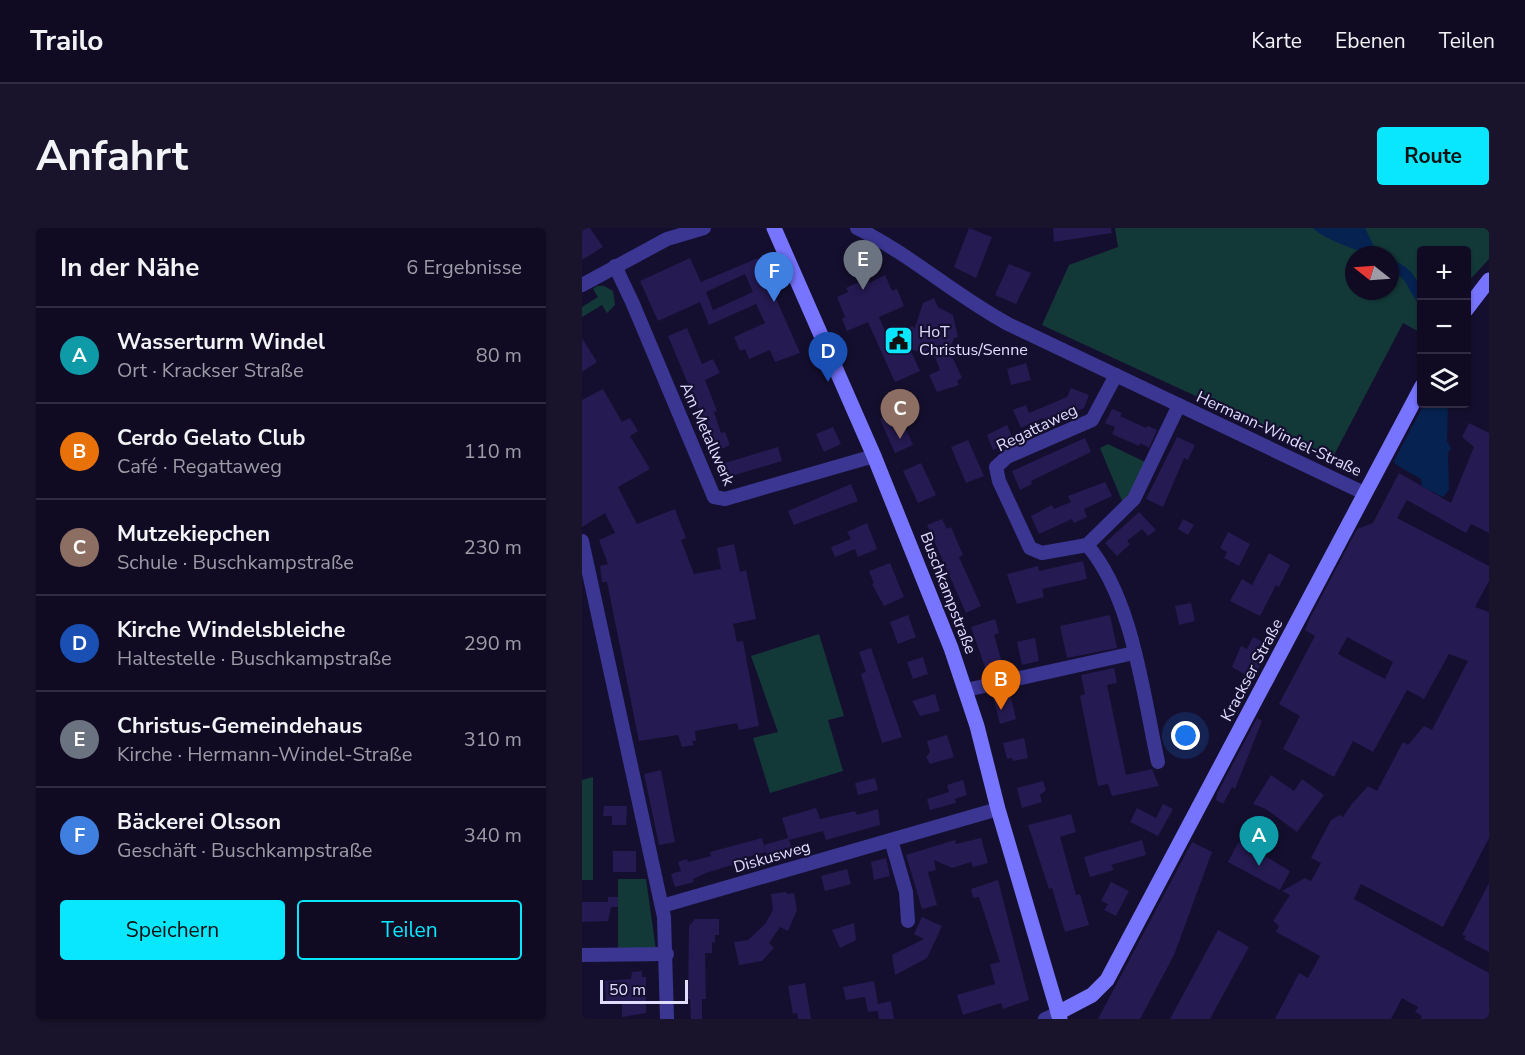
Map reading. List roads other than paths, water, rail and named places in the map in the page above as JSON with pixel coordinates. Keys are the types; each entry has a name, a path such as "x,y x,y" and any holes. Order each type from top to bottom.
{"main road":[{"name":"Buschkampstraße","path":"774,228 874,456 932,597 966,690 1054,1017"},
{"path":"1471,305 1489,280"},
{"name":"Krackser Straße","path":"1054,1017 1092,995 1107,980 1417,395"}],"street":[{"path":"582,285 667,239 704,228"},
{"name":"Hermann-Windel-Straße","path":"857,228 888,245 985,311 1364,493"},
{"name":"Am Metallwerk","path":"615,266 714,497 725,499 874,456"},
{"name":"Regattaweg","path":"1087,545 1042,553 1030,548 999,481 996,467 1007,457 1092,420 1116,375"},
{"name":"Hermann-Windel-Straße","path":"1087,545 1134,499 1179,405"},
{"path":"582,541 662,906 667,954 667,1019"},
{"path":"1087,545 1097,558 1123,610 1158,762"},
{"path":"966,690 1134,653"},
{"name":"Diskusweg","path":"662,906 998,809"},
{"path":"891,840 906,892 908,921"},
{"path":"582,955 667,954"}],"water":[{"path":"1313,228 1365,228 1374,246 1347,246"},
{"path":"1399,263 1410,271 1417,282 1417,301 1413,296 1399,276"},
{"path":"1422,408 1448,408 1447,441 1451,448 1448,453 1449,490 1443,497 1422,487 1421,479 1395,464 1394,461"}],"place":[{"name":"Christus-Gemeindehaus","path":"863,290"},
{"name":"Bäckerei Olsson","path":"774,302"},
{"name":"HoT Christus/Senne","path":"898,341"},
{"name":"Kirche Windelsbleiche","path":"828,382"},
{"name":"Mutzekiepchen","path":"900,439"},
{"name":"Cerdo Gelato Club","path":"1001,710"},
{"name":"Wasserturm Windel","path":"1259,866"}]}
